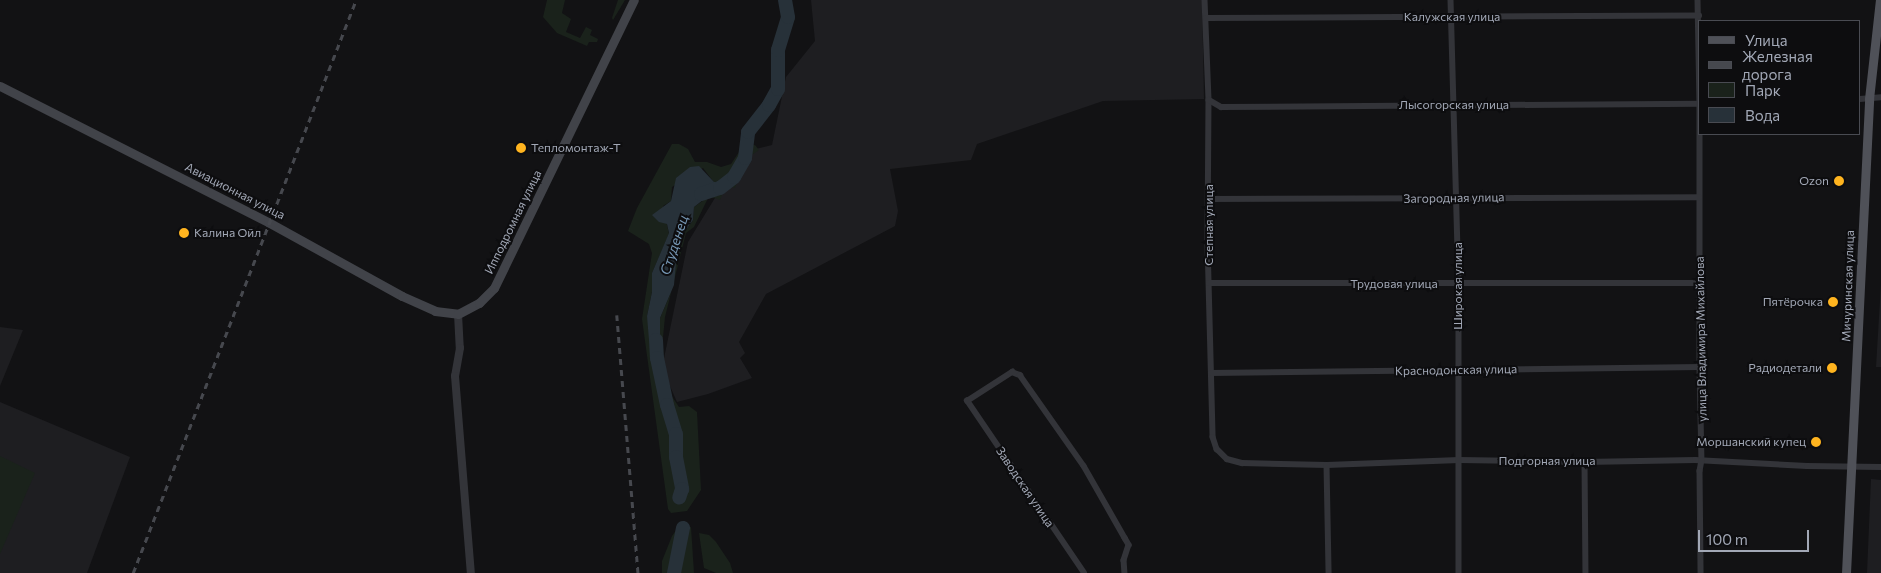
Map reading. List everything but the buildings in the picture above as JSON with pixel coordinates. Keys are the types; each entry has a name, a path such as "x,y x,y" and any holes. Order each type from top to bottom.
{"main road":[{"name":"Ипподромная улица","path":"458,314 479,303 494,288 634,0"},
{"name":"Мичуринская улица","path":"1846,573 1864,99 1880,0"},
{"name":"Авиационная улица","path":"0,86 268,222 402,296 435,311 458,314"}],"street":[{"name":"Степная улица","path":"1205,0 1209,100 1209,283 1213,437 1217,449"},
{"name":"Широкая улица","path":"1451,0 1459,283 1459,573"},
{"name":"улица Владимира Михайлова","path":"1698,0 1699,20"},
{"name":"Калужская улица","path":"1206,18 1699,15"},
{"path":"1864,99 1881,97"},
{"name":"Лысогорская улица","path":"1209,100 1221,107 1698,104"},
{"name":"улица Владимира Михайлова","path":"1700,135 1701,573"},
{"name":"Загородная улица","path":"1210,199 1699,197"},
{"name":"Трудовая улица","path":"1209,283 1700,283"},
{"path":"458,314 460,348 455,376 471,573"},
{"name":"Краснодонская улица","path":"1212,372 1700,367"},
{"name":"Заводская улица","path":"1084,573 967,401 1012,372 1020,375 1084,466 1125,538 1128,545 1124,560 1125,573"},
{"name":"Подгорная улица","path":"1217,449 1227,459 1242,463 1327,465 1459,460 1585,462 1702,460 1881,467"},
{"path":"1585,462 1586,573"},
{"path":"1327,465 1329,573"}],"shaded area":[{"path":"811,0 1202,0 1204,99 1103,101 977,144 971,160 890,169 898,211 895,226 766,294 739,342 745,353 740,358 752,378 708,394 677,402 662,368 688,242 743,152 772,145 786,77 815,41"},
{"path":"1881,284 1881,367 1876,367"},
{"path":"0,327 23,330 0,386"},
{"path":"0,402 130,457 87,573 0,573"},
{"path":"1871,479 1881,480 1881,573 1867,573"}],"green space":[{"path":"547,0 565,0 562,13 571,19 566,32 580,38 586,27 592,30 590,35 598,39 597,42 589,42 587,46 557,33 543,17"},
{"path":"618,0 625,0 613,20 612,18"},
{"path":"672,144 679,144 688,149 695,162 707,162 721,167 731,164 743,146 755,145 759,150 749,157 742,167 735,188 726,186 720,200 709,196 719,189 703,168 672,187 671,201 663,206 669,234 652,273 652,292 647,316 660,351 660,318 671,291 665,317 660,368 671,395 679,407 689,406 697,412 701,490 687,511 671,513 668,509 642,319 652,253 649,244 628,231 637,208"},
{"path":"709,196 694,227 686,233 672,288 678,241 693,220 694,207"},
{"path":"0,456 35,473 0,554"},
{"path":"691,527 694,573 662,573 662,561 672,536 677,529"},
{"path":"699,533 709,535 716,542 730,563 733,573 716,573 704,568"}],"water":[{"path":"699,166 714,182 718,182 721,186 694,207 693,220 678,241 674,285 660,318 660,352 657,358 649,340 647,316 652,292 652,273 669,233 667,224 659,222 652,215 671,201 676,178 690,167"}],"waterway":[{"name":"Студенец","path":"701,194 720,188 734,177 745,158 748,132 769,105 778,89 778,50 788,17 785,0"},
{"name":"Студенец","path":"656,340 657,358 667,405 676,434 676,457 682,489 679,498"},
{"name":"Студенец","path":"674,573 683,528"}],"railway":[{"path":"133,573 356,0"},
{"path":"617,315 638,573"}],"place":[{"name":"Тепломонтаж-Т","path":"521,148"},
{"name":"Ozon","path":"1839,181"},
{"name":"Калина Ойл","path":"184,233"},
{"name":"Пятёрочка","path":"1833,302"},
{"name":"Радиодетали","path":"1832,368"},
{"name":"Моршанский купец","path":"1816,442"}]}
